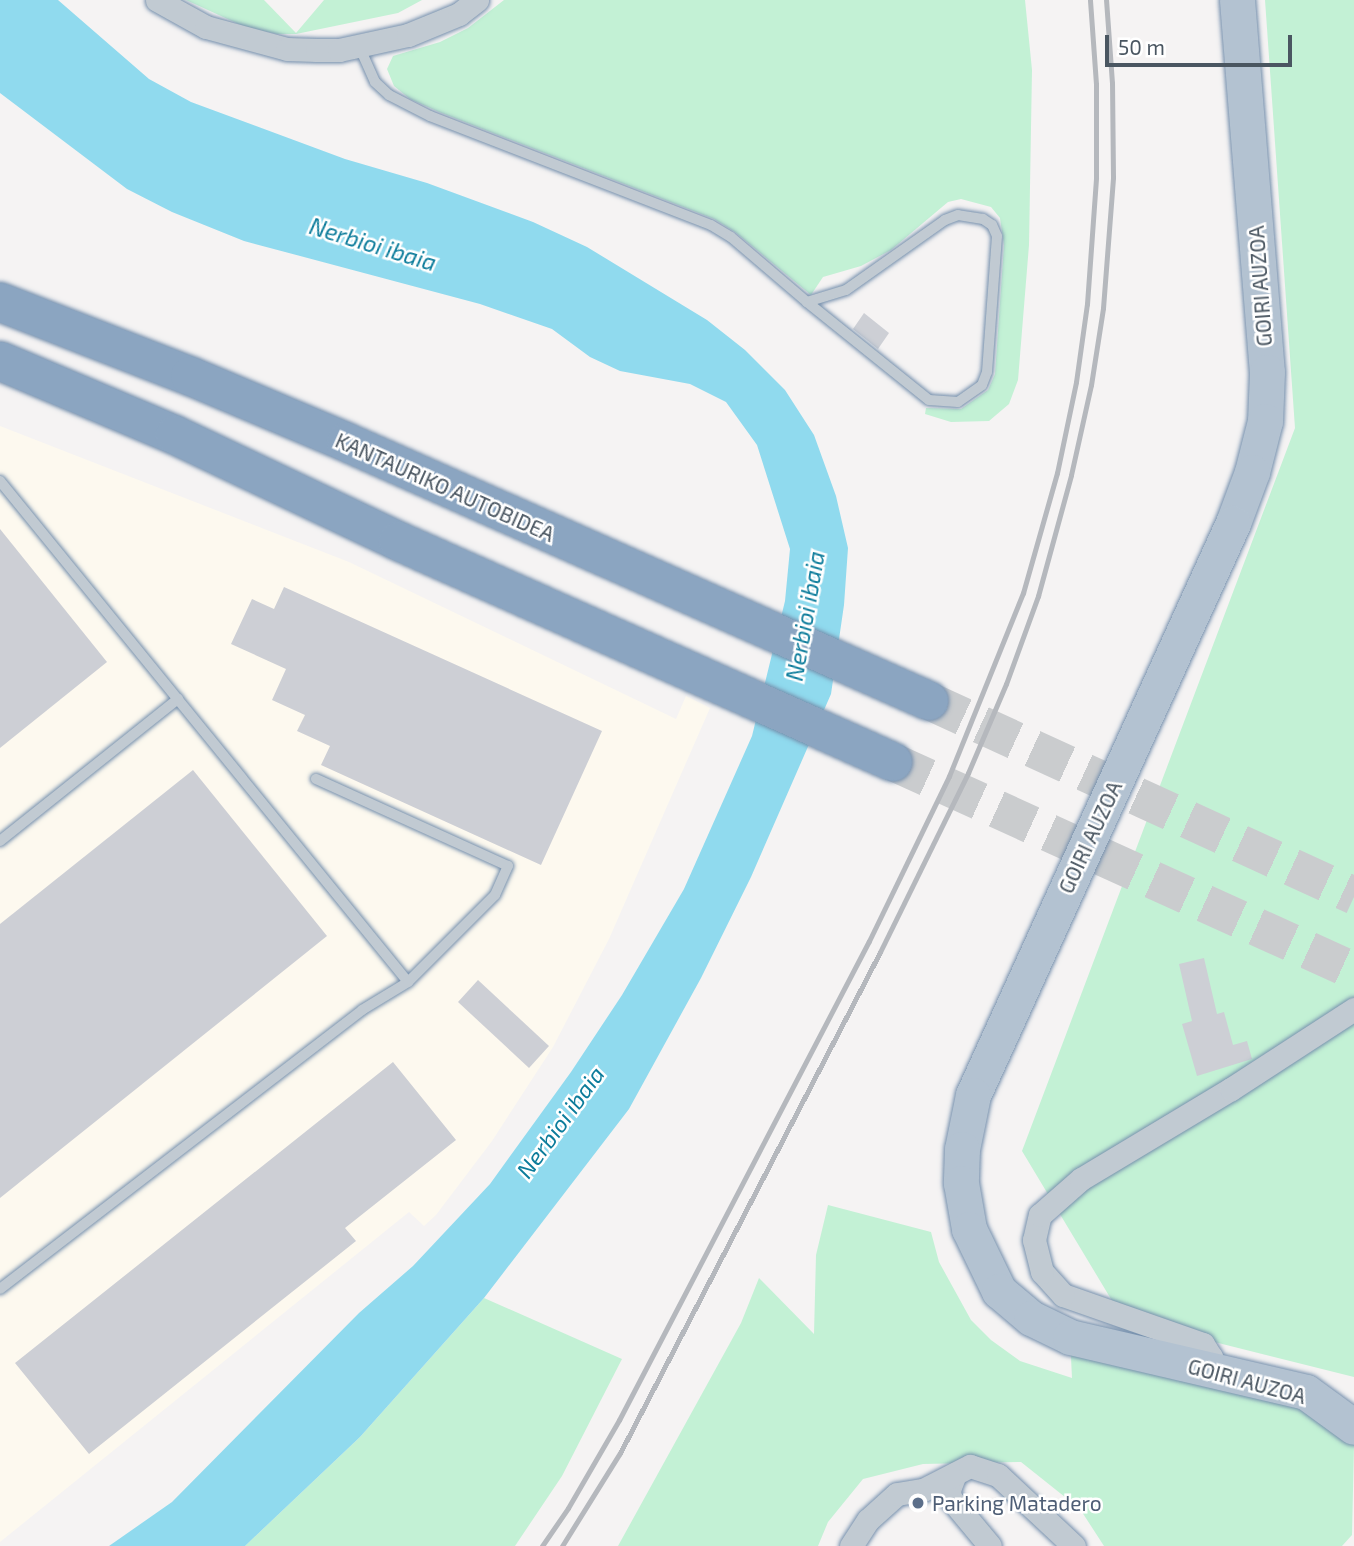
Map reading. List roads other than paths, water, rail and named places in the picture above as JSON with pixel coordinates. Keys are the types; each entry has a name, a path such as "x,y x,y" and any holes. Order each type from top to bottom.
{"highway":[{"name":"KANTAURIKO AUTOBIDEA","path":"0,302 190,376 322,432 929,701"},
{"path":"0,362 175,435 398,541 893,762"}],"main road":[{"name":"GOIRI AUZOA","path":"1237,0 1267,372 1265,421 1252,472 1227,535 973,1095 962,1149 961,1182 969,1229 999,1291 1031,1318 1070,1337 1307,1392 1354,1427"}],"street":[{"path":"158,0 206,27 287,49 328,50 359,47 433,26 459,14 477,0"},
{"path":"1207,1369 1211,1357 1203,1344 1063,1295 1042,1272 1034,1240 1040,1215 1081,1179 1231,1089 1354,1009"},
{"path":"851,1546 885,1502 897,1494 923,1490 970,1466 998,1475 1074,1546"},
{"path":"955,1474 949,1490 950,1498 990,1546"}],"lane":[{"path":"359,47 375,82 389,95 468,131 711,225 731,237 807,302 929,400 958,402 982,385 987,372 997,236 992,225 983,219 958,215 945,220 846,290 807,302"},
{"path":"0,481 408,982"},
{"path":"0,841 178,699"},
{"path":"0,1289 362,1010 408,982 495,895 508,866 316,779"}],"water":[{"name":"Nerbioi ibaia","path":"0,0 58,0 149,79 191,102 345,159 427,183 533,222 587,247 707,320 745,350 785,390 814,435 836,496 848,548 844,605 831,694 751,877 701,978 629,1109 484,1298 360,1437 245,1546 109,1546 172,1502 359,1313 413,1266 490,1184 571,1072 622,995 684,889 752,736 785,601 790,549 757,445 726,402 690,384 620,371 590,357 552,329 480,304 244,241 172,212 127,189 0,93"}],"tunnel":[{"path":"929,701 1354,896"},
{"path":"893,762 1354,971"}],"railway":[{"path":"542,1546 568,1508 619,1420 869,941 949,776 1023,593 1057,473 1076,382 1087,304 1096,177 1096,84 1090,0"},
{"path":"562,1546 620,1453 880,952 968,773 1006,684 1038,596 1071,475 1091,385 1103,308 1113,177 1112,83 1106,0"}],"place":[{"name":"Parking Matadero","path":"918,1503"}]}
